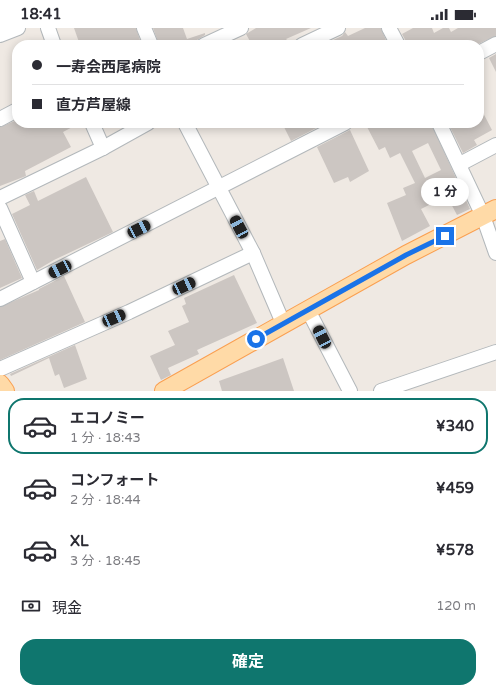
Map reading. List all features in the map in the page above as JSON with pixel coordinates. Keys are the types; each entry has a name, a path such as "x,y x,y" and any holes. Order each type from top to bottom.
{"main road":[{"path":"164,391 406,255 490,212"},
{"path":"0,384 5,391"}],"street":[{"path":"0,35 18,28"},
{"path":"48,28 52,40"},
{"path":"144,28 149,40"},
{"path":"215,40 241,28"},
{"path":"313,40 338,28"},
{"path":"389,28 395,40"},
{"path":"484,50 496,44"},
{"path":"0,119 12,113"},
{"path":"94,128 103,148"},
{"path":"0,198 103,148 139,128"},
{"path":"188,128 253,253 283,323"},
{"path":"0,299 335,128"},
{"path":"442,128 460,164 490,212 496,253"},
{"path":"460,164 496,145"},
{"path":"0,208 33,282"},
{"path":"0,369 129,312 253,253"},
{"path":"308,310 350,391"},
{"path":"381,391 496,352"}],"building":[{"path":"74,28 136,28 140,40 78,40"},
{"path":"153,28 183,28 187,39 205,33 205,35 197,40 157,40"},
{"path":"256,28 311,28 286,39 287,40 249,40 246,34"},
{"path":"365,28 381,28 386,40 333,40 342,36 345,32 348,36"},
{"path":"413,28 432,28 434,33 443,28 449,28 451,32 458,28 496,28 496,36 484,41 484,40 405,40 402,34"},
{"path":"496,54 496,72 489,58"},
{"path":"484,115 492,130 474,140 477,145 463,153 450,128 484,128"},
{"path":"12,122 12,128 71,128 63,132 71,147 25,171 26,176 0,186 0,127"},
{"path":"284,128 316,128 291,141"},
{"path":"368,128 433,128 470,209 457,215 447,196 421,209 430,226 402,241 387,203 406,195 403,188 415,183 400,153 390,158 385,147 379,150","holes":["428,143 441,170 425,178 412,151"]},
{"path":"350,130 369,171 350,182 348,177 334,183 317,147"},
{"path":"86,177 113,232 54,260 37,270 12,214 30,205 25,195 34,191 38,201"},
{"path":"5,239 22,278 0,288 0,241"},
{"path":"234,275 257,323 197,350 199,354 168,368 171,375 161,380 150,356 175,345 168,331 189,322 182,306 186,304 184,298"},
{"path":"64,276 85,322 0,360 0,307 39,290"},
{"path":"75,345 87,379 64,388 59,374 55,376 49,358 11,376 10,374"},
{"path":"283,358 294,391 222,391 219,381"}],"route":[{"path":"256,339 406,255 445,236"}]}
